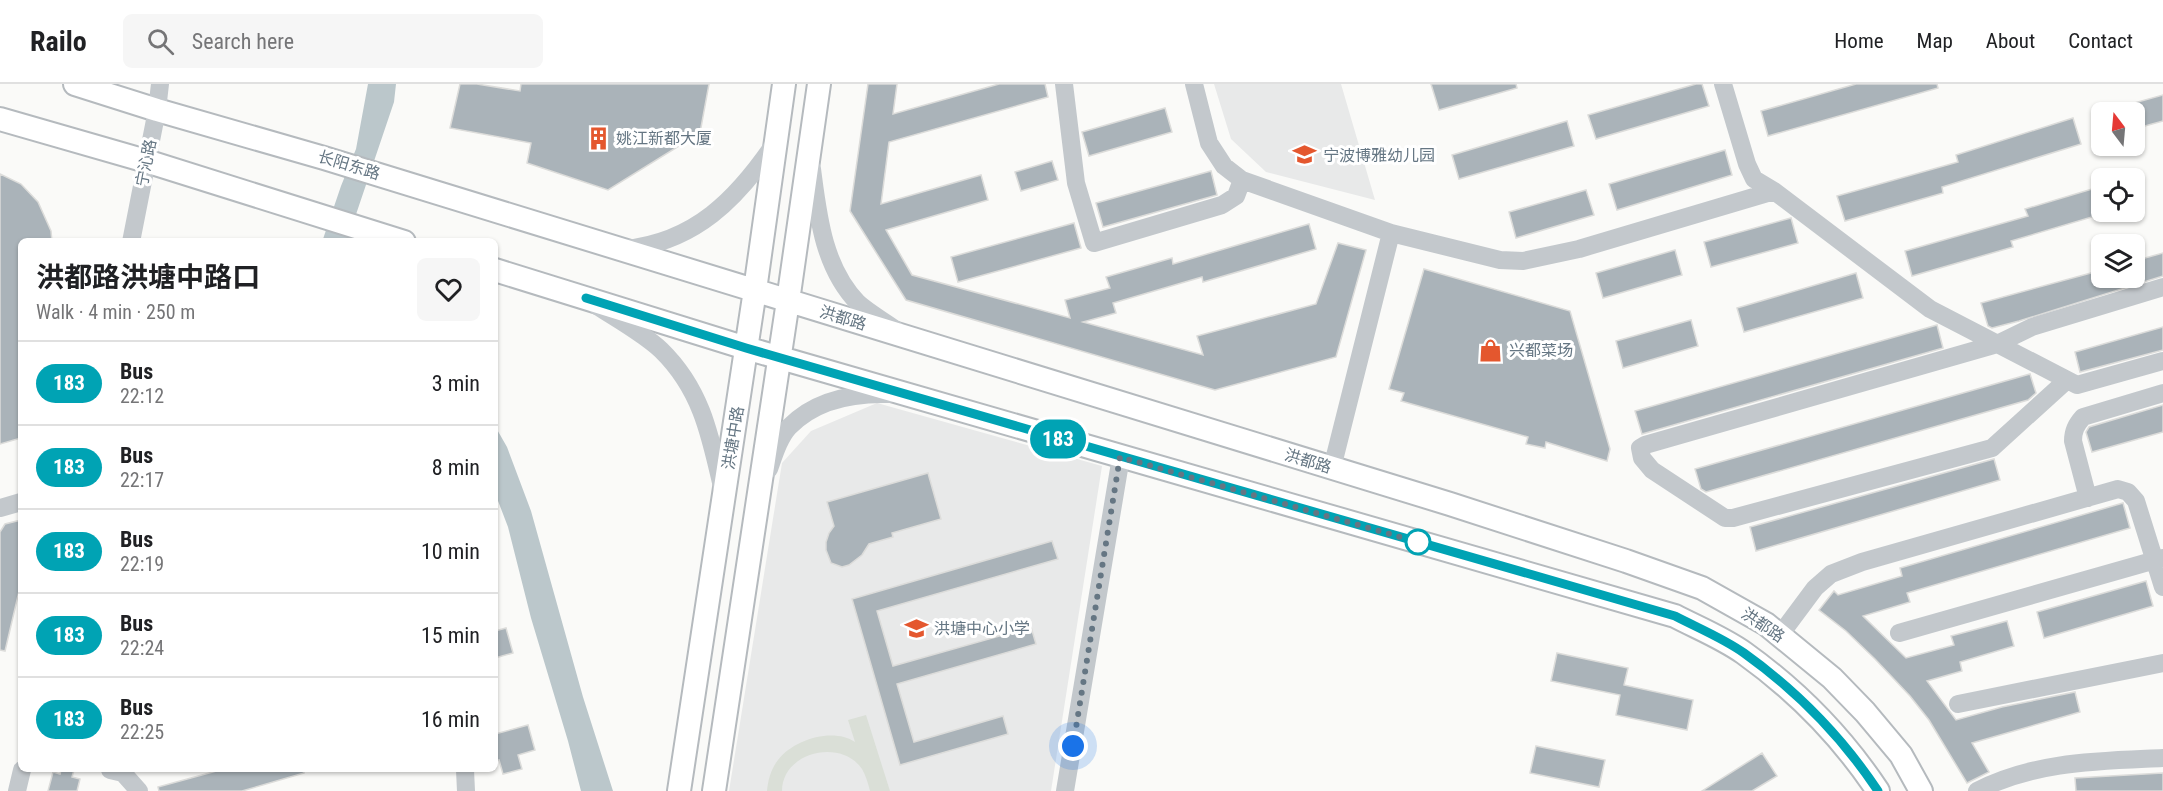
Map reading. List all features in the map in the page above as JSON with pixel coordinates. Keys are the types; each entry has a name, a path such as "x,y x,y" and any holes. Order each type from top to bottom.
{"main road":[{"name":"长阳东路","path":"75,84 391,178 622,250"},
{"name":"洪塘中路","path":"679,791 784,84"},
{"name":"洪塘中路","path":"714,791 819,84"},
{"path":"0,119 146,161 392,238"},
{"name":"洪都路","path":"622,250 1332,468 1615,557 1702,588 1767,624 1832,678 1901,755 1921,791"},
{"path":"498,271 586,298"},
{"name":"洪都路","path":"586,298 780,358 1675,616 1743,652 1803,701 1849,751 1878,791"}],"street":[{"name":"宁沁路","path":"132,238 160,84"},
{"path":"1064,84 1076,183 1094,243 1222,205 1236,196 1242,180"},
{"path":"1194,84 1209,143 1224,165 1242,180 1390,233 1500,260 1523,261 1580,249 1774,191"},
{"path":"1723,84 1747,165 1754,179 1774,191 1930,309 2077,385 2163,362"},
{"path":"622,250 673,238 700,224 722,207 752,177 776,142"},
{"path":"809,152 820,224 829,256 841,280 859,303 904,337"},
{"path":"1332,468 1390,233"},
{"path":"2067,380 1992,448 1733,518 1725,518 1652,470 1642,458 1640,448 1997,344 2032,327 2163,287"},
{"path":"586,298 660,349 684,375 700,405 724,494"},
{"path":"2088,498 2073,441 2077,423 2083,417 2163,393"},
{"path":"759,496 777,447 789,427 809,412 828,402 847,396 905,394"},
{"path":"1065,791 1120,457"},
{"path":"1780,635 1815,588 1831,574 1862,562 2118,489 2128,492 2136,501 2159,559 2163,587"},
{"path":"0,508 18,503"},
{"path":"1899,633 2159,559"},
{"path":"1958,704 2163,663"},
{"path":"1977,791 2021,773 2073,762 2163,758"},
{"path":"17,791 22,772"},
{"path":"121,772 140,791"},
{"path":"465,772 466,791"}],"shaded area":[{"path":"368,84 396,84 394,102 348,238 323,238 341,186 356,149"},
{"name":"宁波博雅幼儿园","path":"1214,84 1341,84 1375,200 1266,172 1231,139"},
{"name":"洪塘中心小学","path":"877,403 1102,466 1051,791 729,791 782,463 811,431"},
{"path":"498,431 507,447 531,511 583,697 613,791 581,791 531,618 508,527 498,501"},
{"path":"866,715 890,791 870,791 862,769 853,759 827,752 802,759 792,767 785,778 782,791 767,791 772,771 785,753 803,742 825,736 846,738 855,742 848,720"}],"building":[{"name":"姚江新都大厦","path":"460,84 477,84 520,91 521,84 709,84 700,133 608,190 527,163 531,143 450,128"},
{"path":"868,84 897,84 893,114 999,84 1045,84 1048,97 889,142 881,204 981,175 988,200 886,230 912,275 1070,318 1065,300 1110,288 1106,277 1172,258 1173,264 1309,224 1316,249 1203,282 1202,277 1113,303 1116,313 1083,322 1203,355 1197,336 1316,304 1338,243 1366,250 1336,357 1215,390 906,300 850,211"},
{"path":"1431,84 1516,84 1517,88 1439,110"},
{"path":"1702,84 1709,106 1596,139 1588,115"},
{"path":"1856,84 1937,84 1938,88 1768,136 1761,111"},
{"path":"2163,95 2163,121 2145,126 2145,102 2138,102"},
{"path":"1165,108 1172,132 1089,156 1082,132"},
{"path":"2073,118 2081,144 1942,187 1943,193 1845,221 1837,196 1958,162 1956,155"},
{"path":"1567,121 1574,146 1459,179 1452,155"},
{"path":"1725,150 1732,175 1617,210 1609,184"},
{"path":"1052,161 1058,180 1021,191 1015,172"},
{"path":"1211,171 1217,195 1103,227 1096,203"},
{"path":"0,174 21,184 38,202 51,231 52,238 18,238 18,439 0,444"},
{"path":"2091,189 2091,217 2011,241 2013,247 1912,276 1905,251 2028,216 2025,209"},
{"path":"1586,190 1594,215 1516,238 1509,212"},
{"path":"1791,218 1798,243 1711,267 1704,242"},
{"path":"1074,223 1081,248 958,282 951,257"},
{"path":"1675,250 1682,275 1603,298 1596,273"},
{"path":"2163,253 2163,276 2145,282 2145,258"},
{"name":"兴都菜场","path":"1424,269 1570,311 1610,449 1607,461 1546,442 1545,448 1526,444 1528,437 1401,401 1404,393 1389,389"},
{"path":"1856,273 1863,298 1744,332 1737,308"},
{"path":"2091,273 2091,288 2125,288 1992,328 1988,326 1981,303"},
{"path":"1691,320 1698,346 1623,368 1616,341"},
{"path":"1937,325 1943,348 1642,434 1635,411"},
{"path":"2163,327 2163,350 2080,372 2075,352"},
{"path":"2030,374 2036,393 2028,400 1706,492 1701,489 1695,469"},
{"path":"2163,405 2163,432 2092,452 2086,432 2089,427"},
{"path":"1994,459 2000,480 1756,551 1750,527"},
{"path":"928,473 941,519 892,533 893,537 869,544 862,555 849,565 842,567 831,563 826,550 826,542 834,526 827,502"},
{"path":"2123,503 2130,528 1907,593 1910,602 1863,616 1906,658 1954,645 1951,636 2007,621 2014,646 1960,662 1962,671 1927,681 1956,720 2002,707 2075,692 2080,712 1972,743 1989,772 1967,783 1929,720 1910,696 1846,631 1819,610 1834,591 1838,595 1902,576 1900,568"},
{"path":"18,521 18,596 5,651 0,650 0,532 5,524"},
{"path":"1052,541 1058,559 877,611 893,666 1031,627 1036,644 897,684 914,742 1003,716 1008,734 900,765 852,599"},
{"path":"2146,581 2153,606 2044,638 2037,612"},
{"path":"506,628 513,653 498,657 498,630"},
{"path":"1557,653 1628,668 1624,685 1693,700 1687,730 1616,715 1620,695 1551,681"},
{"path":"528,725 535,750 518,755 522,769 503,774 498,760 498,733"},
{"path":"1536,746 1605,760 1599,787 1530,773"},
{"path":"1762,753 1777,776 1752,791 1702,791"},
{"path":"53,772 60,774 60,772 73,772 72,777 80,779 77,791 48,791"},
{"path":"213,772 304,773 242,791 159,791 158,787"},
{"path":"2163,773 2163,791 2076,791 2075,778"}],"bus line":[{"name":"183","path":"586,298 746,348 1675,616 1743,652 1803,701 1849,751 1878,791"}],"place":[{"name":"姚江新都大厦","path":"598,138"},
{"name":"宁波博雅幼儿园","path":"1305,155"},
{"name":"兴都菜场","path":"1491,350"},
{"name":"洪塘中心小学","path":"916,628"}],"route":[{"path":"1073,746 1120,457 1418,542"}]}
